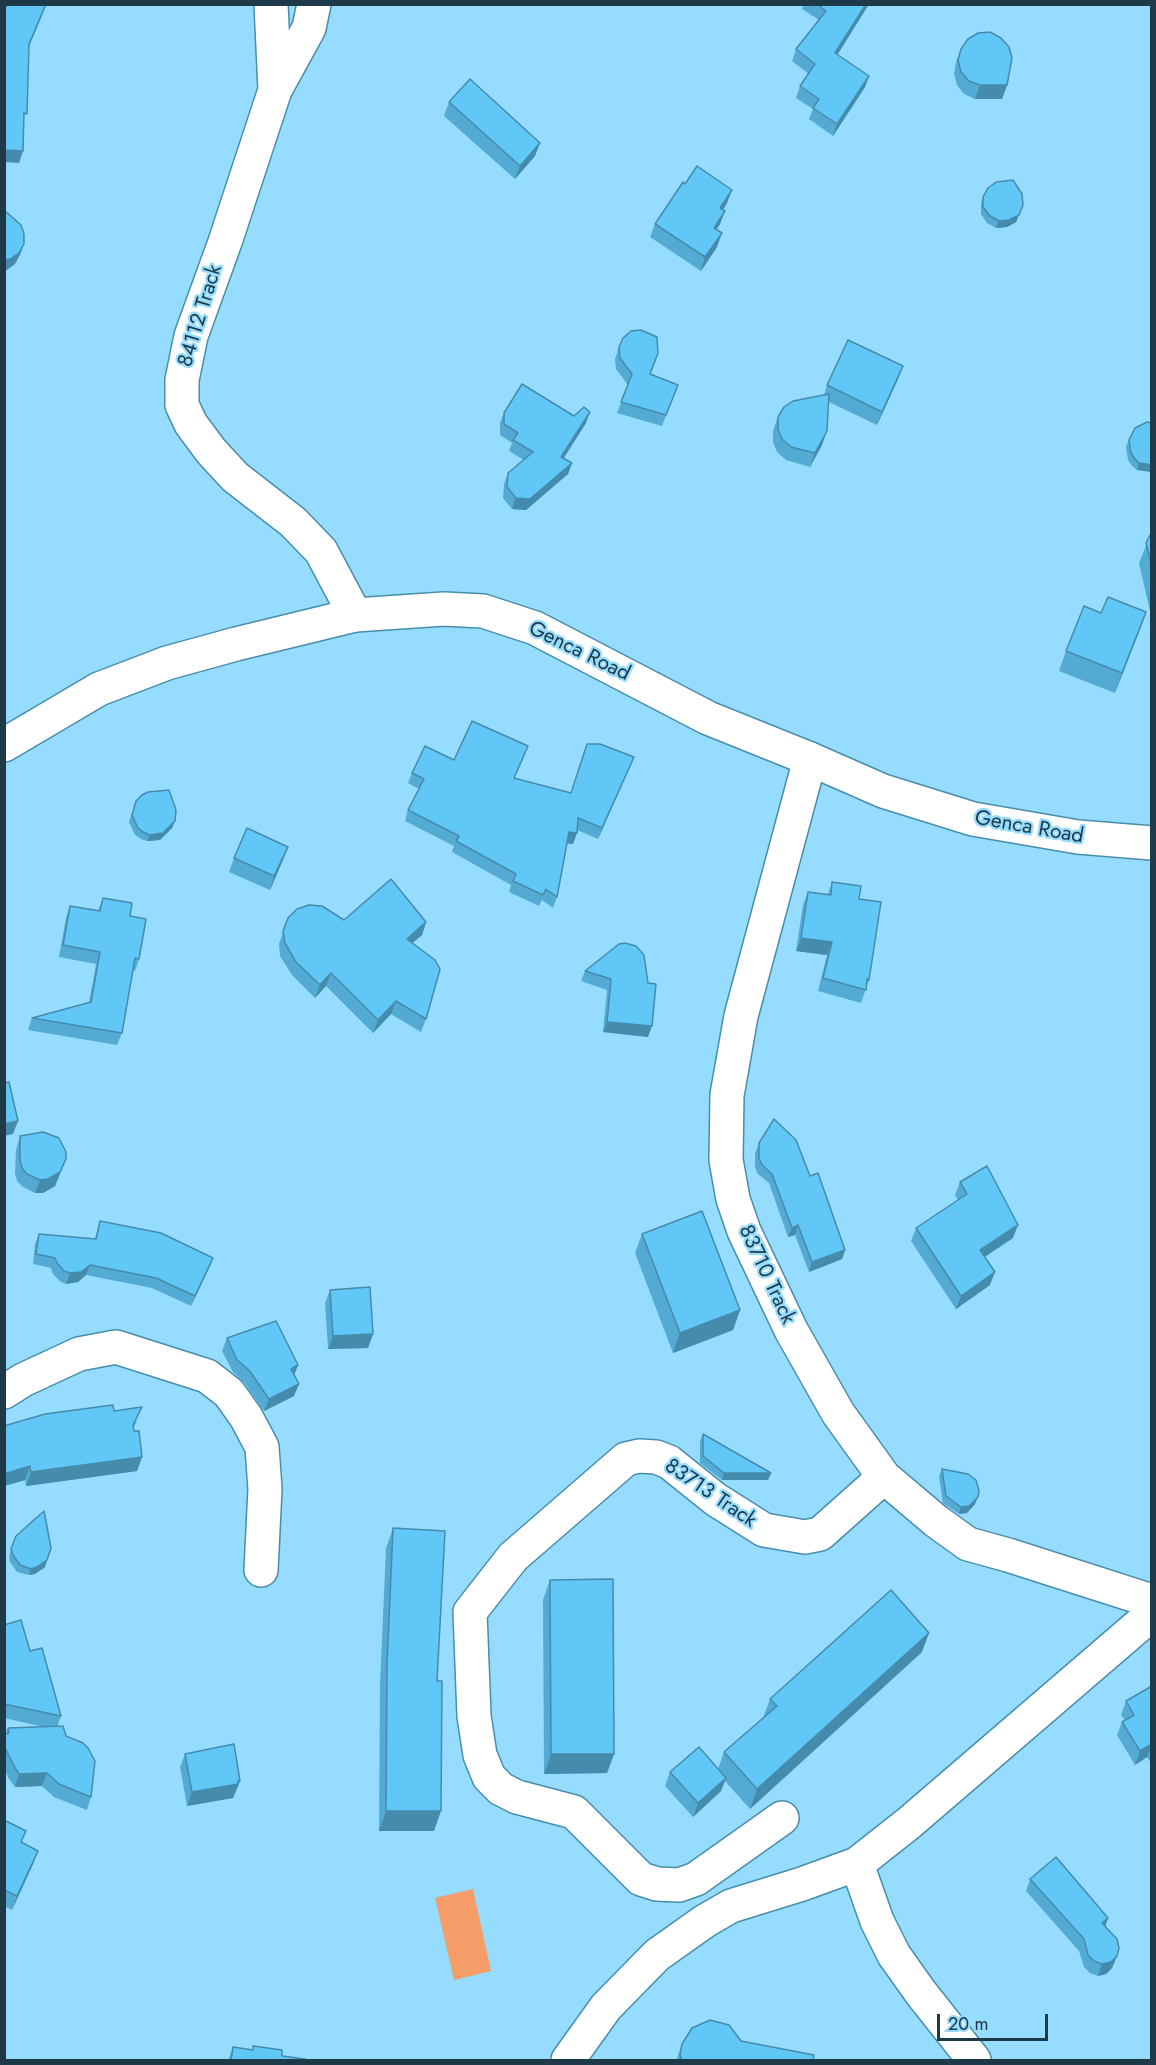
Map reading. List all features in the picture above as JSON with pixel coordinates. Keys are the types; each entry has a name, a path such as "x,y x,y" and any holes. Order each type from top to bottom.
{"street":[{"path":"272,4 275,90"},
{"name":"84112 Track","path":"314,4 309,28 275,90 225,242 191,336 182,380 182,405 191,424 211,451 235,477 293,522 321,551 356,615"},
{"name":"Genca Road","path":"4,746 99,689 167,663 356,615 444,609 483,611 535,628 708,718 882,791 973,819 1078,837 1152,843"},
{"name":"83710 Track","path":"810,759 741,1016 727,1095 726,1160 733,1199 744,1231 791,1330 838,1413 884,1477 936,1521 968,1544 1152,1601"},
{"path":"4,1392 23,1380 79,1354 116,1347 207,1376 230,1393 262,1447 265,1489 261,1569"},
{"name":"83713 Track","path":"782,1818 696,1879 679,1885 657,1884 642,1879 574,1812 517,1797 501,1789 489,1777 480,1755 474,1716 470,1612 513,1557 626,1458 656,1457 669,1462 715,1499 764,1530 805,1538 820,1534 884,1477"},
{"path":"568,2061 606,2007 657,1955 705,1921 731,1906 857,1864 909,1823 1152,1614"},
{"path":"857,1864 877,1921 894,1955 974,2061"}],"shaded area":[{"path":"473,1889 491,1971 454,1980 435,1898"}],"building":[{"path":"10,4 46,4 29,44 27,114 24,113 23,151 4,150 4,8"},
{"path":"817,4 866,4 835,53 869,76 837,124 813,108 819,99 800,86 815,64 796,49 826,11"},
{"path":"990,32 1001,38 1009,47 1012,58 1007,85 980,85 969,81 961,72 958,60 961,49 968,39 978,33"},
{"path":"470,79 540,143 520,166 449,102"},
{"path":"697,166 732,190 720,208 725,211 714,228 722,233 705,257 655,224 683,182 685,184"},
{"path":"1013,180 1022,194 1023,205 1019,215 1009,220 999,221 990,216 983,207 983,197 988,188 996,182"},
{"path":"4,210 21,225 24,244 19,253 4,260"},
{"path":"641,330 657,337 658,353 650,374 678,385 666,415 621,402 632,374 620,358 619,347 623,338 631,331"},
{"path":"848,340 903,366 882,412 827,385"},
{"path":"522,384 574,416 584,407 590,412 561,457 572,463 530,499 516,498 507,487 508,473 533,452 513,440 518,433 504,424 504,413"},
{"path":"829,394 827,431 815,453 791,447 782,439 778,429 778,417 784,407 793,401"},
{"path":"1147,422 1152,423 1152,465 1139,463 1135,459 1131,453 1129,440 1135,428"},
{"path":"1152,531 1152,567 1146,543"},
{"path":"1108,597 1146,612 1122,673 1066,651 1084,606 1101,613"},
{"path":"472,721 528,746 514,778 571,793 587,744 600,744 634,757 602,828 578,818 577,833 569,832 557,897 546,889 543,895 513,881 516,874 456,841 459,836 408,810 424,779 412,773 425,746 454,760"},
{"path":"169,790 176,810 175,821 163,833 150,835 143,832 138,828 132,815 136,801 148,792"},
{"path":"247,828 288,847 274,876 234,858"},
{"path":"391,879 426,922 407,939 435,960 440,969 426,1019 396,1001 378,1020 331,973 320,985 296,962 285,943 283,931 288,918 297,909 309,905 322,906 344,920"},
{"path":"832,882 861,886 859,899 881,902 866,990 823,978 832,942 801,938 808,892 831,895"},
{"path":"103,898 132,903 130,916 146,919 139,959 135,958 122,1033 32,1018 91,1002 100,952 63,945 70,906 100,911"},
{"path":"619,944 636,946 644,955 648,983 656,984 652,1026 607,1022 611,979 585,971"},
{"path":"9,1082 18,1121 4,1124 4,1083"},
{"path":"774,1119 796,1140 810,1176 818,1173 845,1250 812,1262 798,1225 792,1228 772,1174 762,1165 759,1158 759,1143"},
{"path":"43,1132 59,1138 66,1152 66,1159 60,1172 48,1179 40,1180 27,1174 22,1168 20,1136"},
{"path":"987,1166 1018,1225 980,1250 995,1272 961,1296 916,1228 967,1194 960,1182"},
{"path":"702,1211 740,1310 680,1333 642,1234"},
{"path":"100,1221 161,1233 213,1258 195,1296 156,1278 90,1265 81,1272 70,1273 64,1271 55,1258 36,1254 39,1234 96,1239"},
{"path":"370,1287 373,1334 333,1336 330,1290"},
{"path":"276,1321 298,1365 291,1369 299,1384 269,1399 249,1370 237,1360 227,1338"},
{"path":"113,1405 114,1411 142,1407 133,1425 134,1431 139,1431 142,1457 31,1472 30,1466 4,1474 4,1426 45,1414"},
{"path":"703,1434 771,1473 724,1473 703,1456"},
{"path":"942,1469 968,1474 976,1480 978,1497 969,1506 961,1507 946,1496"},
{"path":"44,1511 51,1548 47,1560 31,1569 20,1565 11,1549 16,1536"},
{"path":"393,1528 445,1531 437,1681 442,1681 441,1811 386,1811 387,1665"},
{"path":"613,1579 614,1754 551,1754 550,1580"},
{"path":"891,1590 929,1633 757,1789 724,1752 777,1706 770,1699"},
{"path":"21,1620 30,1651 42,1648 61,1716 4,1704 4,1625"},
{"path":"1152,1686 1152,1744 1140,1751 1122,1722 1134,1715 1126,1701"},
{"path":"63,1726 66,1736 83,1743 95,1761 91,1797 59,1784 47,1773 19,1774 4,1745 4,1735 9,1733 8,1728"},
{"path":"234,1744 240,1781 238,1784 192,1792 185,1754"},
{"path":"699,1747 726,1778 698,1803 670,1772"},
{"path":"4,1820 26,1831 21,1842 38,1851 17,1896 4,1890"},
{"path":"1056,1857 1108,1918 1102,1923 1117,1939 1119,1948 1117,1956 1111,1962 1102,1964 1094,1961 1088,1955 1084,1939 1030,1879"},
{"path":"710,2020 729,2025 741,2041 814,2055 813,2061 682,2061 680,2055 682,2044 692,2028"},
{"path":"253,2046 282,2050 282,2056 305,2059 305,2061 231,2061 233,2047 253,2050"}]}
